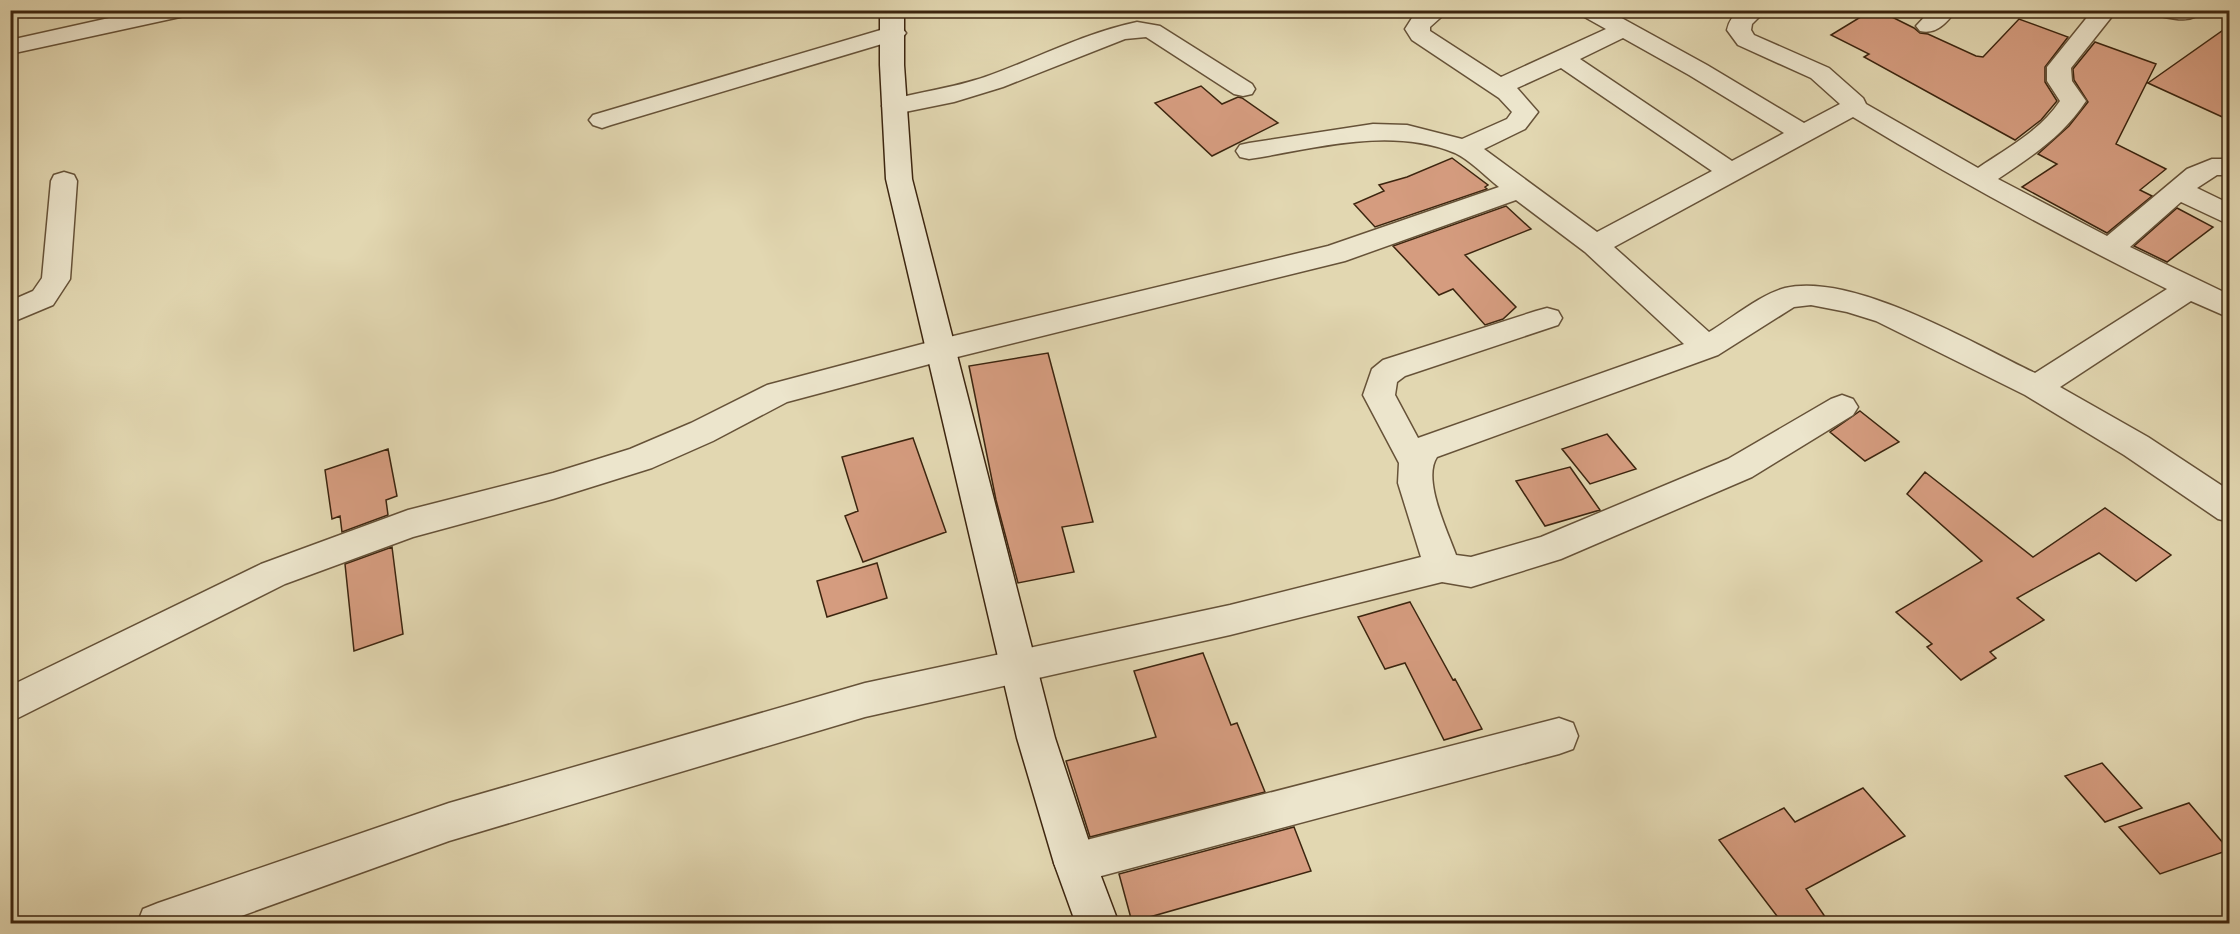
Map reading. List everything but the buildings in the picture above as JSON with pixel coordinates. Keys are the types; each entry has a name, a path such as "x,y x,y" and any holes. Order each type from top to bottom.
{"street":[{"path":"1438,10 1420,23 1417,29 1420,34 1500,87 1522,107 1524,112 1516,124 1466,148"},
{"path":"1589,10 1804,134"},
{"path":"1755,10 1741,21 1739,30 1746,40 1820,73 1854,103 1853,107"},
{"path":"1928,26 1946,10"},
{"path":"1980,179 2037,139 2059,121 2069,109 2073,101 2058,83 2056,74 2059,67 2106,10"},
{"path":"2164,10 2182,14 2192,10"},
{"path":"10,47 170,12"},
{"path":"602,120 893,22 892,65 899,179 1036,738 1075,863 1098,924"},
{"path":"895,106 954,94 994,82 1118,33 1137,29 1152,31 1243,89"},
{"path":"1500,87 1624,29"},
{"path":"1563,58 1731,172"},
{"path":"1595,245 1853,107"},
{"path":"1853,107 2110,249 2229,308"},
{"path":"1249,151 1373,132 1407,133 1466,148 1595,245 1707,347"},
{"path":"2110,249 2196,175 2212,167 2229,167"},
{"path":"10,313 43,298 56,279 64,181"},
{"path":"10,705 273,574 408,524 553,486 640,459 702,432 778,393 941,350 1335,254 1519,189"},
{"path":"2180,190 2229,216"},
{"path":"2036,387 2190,288"},
{"path":"1415,463 1425,448 1707,347 1786,298 1811,295 1850,302 1887,314 2036,387 2136,446 2229,508"},
{"path":"1442,567 1414,483 1415,463 1379,395 1383,377 1394,368 1547,318"},
{"path":"158,924 449,822 864,700 1230,620 1442,567 1471,572 1549,549 1740,468 1842,407"},
{"path":"1075,863 1559,735"}]}
